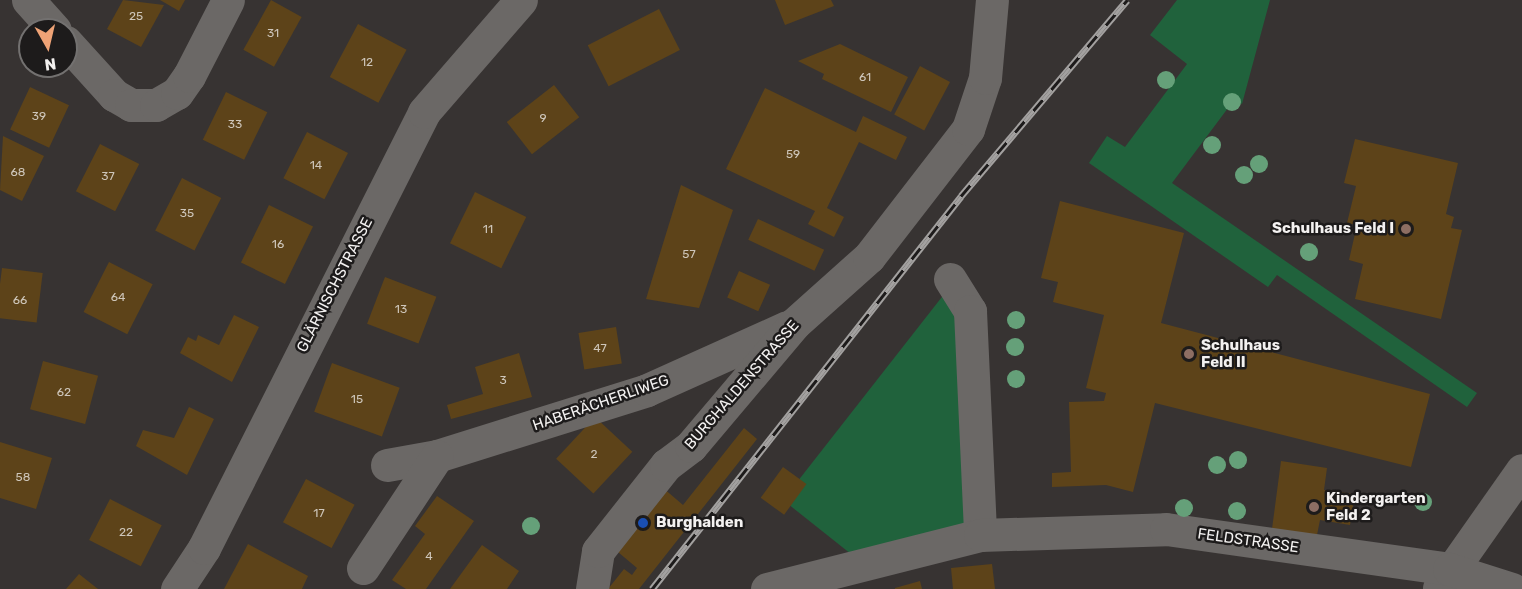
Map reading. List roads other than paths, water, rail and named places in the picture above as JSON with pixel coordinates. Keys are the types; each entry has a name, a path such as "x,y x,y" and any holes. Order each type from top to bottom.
{"street":[{"path":"28,0 44,18"},
{"path":"78,55 114,95 132,105 156,105 177,93 189,76 228,0"},
{"name":"GLÄRNISCHSTRASSE","path":"177,589 204,548 424,112 521,0"},
{"name":"BURGHALDENSTRASSE","path":"592,589 598,551 666,465 691,446 794,324 869,257 968,129 985,78 992,0"},
{"path":"950,279 970,311 980,535"},
{"name":"HABERÄCHERLIWEG","path":"387,465 437,456 647,390 794,324"},
{"path":"363,568 437,456"},
{"path":"1444,579 1522,470"},
{"name":"FELDSTRASSE","path":"767,589 980,535 1166,529 1512,589"}],"railway":[{"path":"652,589 961,196 1127,0"}],"place":[{"name":"Schulhaus Feld I","path":"1406,229"},
{"name":"Schulhaus Feld II","path":"1189,354"},
{"name":"Kindergarten Feld 2","path":"1314,507"},
{"name":"Burghalden","path":"643,523"}]}
